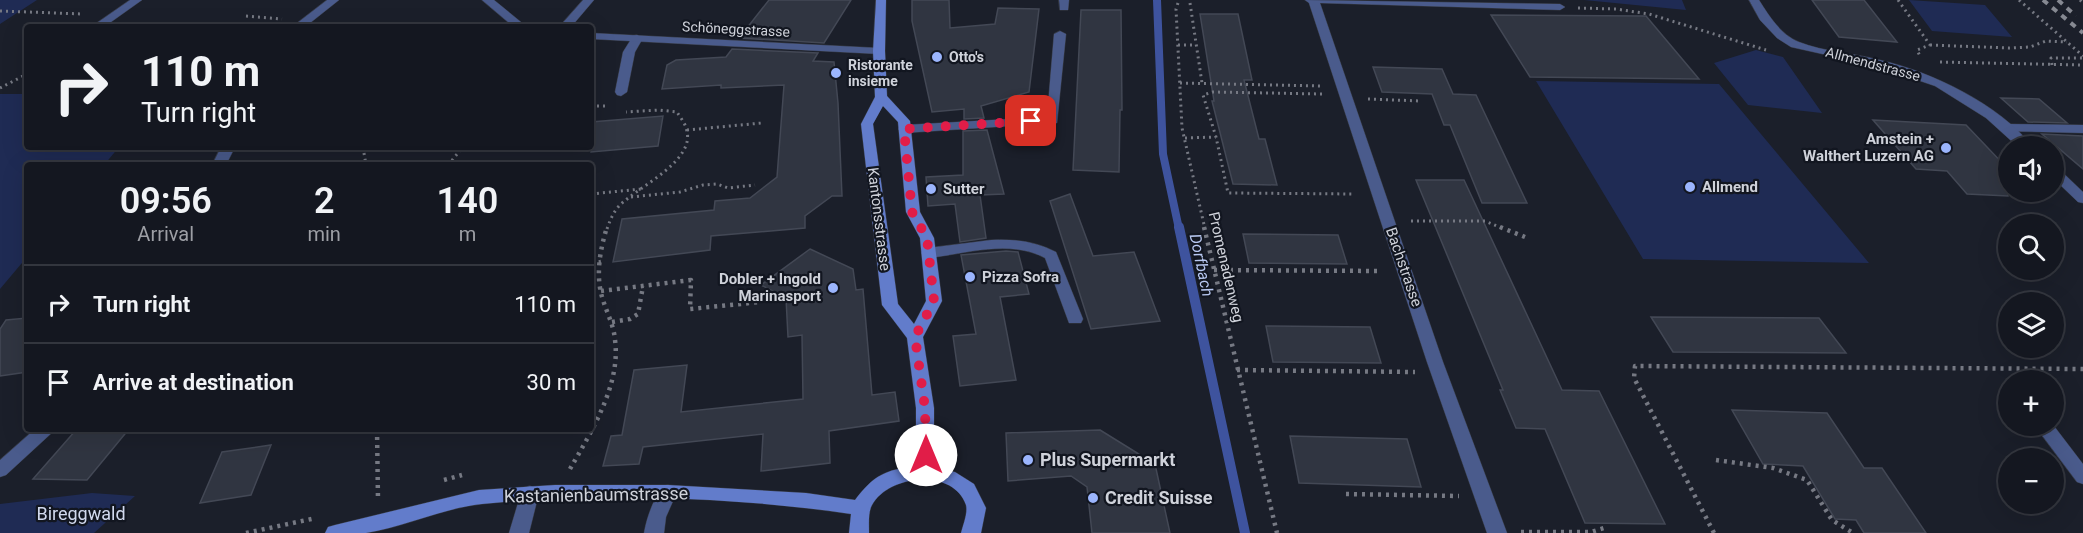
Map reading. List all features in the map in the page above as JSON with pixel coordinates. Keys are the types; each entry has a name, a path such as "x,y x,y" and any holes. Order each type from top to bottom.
{"main road":[{"name":"Kantonsstrasse","path":"881,0 879,51 881,97 867,124 890,305 915,337 925,408 926,471"},
{"path":"881,97 904,121 912,212 927,238 934,301 915,337"},
{"path":"860,533 858,520 860,508 879,485 909,472 926,471 952,478 971,495 976,506 976,518 971,533"},
{"name":"Kastanienbaumstrasse","path":"335,533 377,528 479,496 555,492 668,492 806,500 860,508"}],"street":[{"path":"101,24 136,0"},
{"path":"301,24 334,0"},
{"path":"487,0 517,24"},
{"path":"569,24 589,0"},
{"path":"1311,0 1560,7"},
{"name":"Bachstrasse","path":"1311,0 1435,362 1497,533"},
{"name":"Allmendstrasse","path":"1754,0 1764,18 1781,36 1795,45 1880,63 1949,88 2014,136"},
{"path":"904,129 1053,120 1060,34"},
{"name":"Schöneggstrasse","path":"594,36 879,51"},
{"path":"621,92 629,52 637,38"},
{"path":"2006,128 2083,129"},
{"path":"2064,181 2082,197"},
{"path":"928,253 1023,244 1042,249 1051,255 1075,319"},
{"path":"0,471 44,432"},
{"path":"2052,436 2083,477"},
{"path":"654,533 656,517 668,492"},
{"path":"517,532 530,494"}],"path":[{"path":"1898,0 1930,45"},
{"path":"2019,0 2083,57"},
{"name":"Promenadenweg","path":"1178,3 1176,9 1185,138 1276,533"},
{"path":"1190,3 1201,90 1204,93 1203,100 1216,137 1228,193 1361,194"},
{"path":"1560,7 1616,9 1648,14 1772,52 1795,45"},
{"path":"0,11 114,15"},
{"path":"246,16 301,24"},
{"path":"1923,62 1917,50 1930,45 2009,48 2030,46 2046,41 2067,42"},
{"path":"1178,45 1196,45"},
{"path":"2052,65 2051,58 2083,57"},
{"path":"1906,71 1923,62 2083,66"},
{"path":"0,88 24,76"},
{"path":"1180,83 1327,86"},
{"path":"1204,93 1329,94"},
{"path":"1359,99 1421,101"},
{"path":"594,106 611,106 609,113"},
{"path":"594,422 615,368 616,343 612,322 599,285 601,262 612,216 631,197 673,165 687,142 687,130 677,112 669,110 619,113"},
{"path":"687,130 762,123"},
{"path":"1185,138 1216,137"},
{"path":"450,162 460,150"},
{"path":"631,197 680,192 703,185 717,184 728,188 754,185"},
{"path":"594,194 642,189"},
{"path":"1402,221 1485,221 1525,237"},
{"path":"594,263 601,262"},
{"path":"1214,270 1387,271"},
{"path":"601,291 691,280 690,309 760,302"},
{"path":"612,322 635,318 639,315 643,286"},
{"path":"1714,533 1634,378 1635,366 2083,369"},
{"path":"1237,370 1422,372"},
{"path":"377,432 377,501"},
{"path":"555,492 590,432"},
{"path":"1716,460 1773,468 1807,480 1832,520 1853,533"},
{"path":"1346,494 1464,496"},
{"path":"1520,532 1591,532 1604,528"}],"green space":[{"path":"0,0 37,0 0,24"},
{"path":"1584,0 1682,0 1686,10"},
{"path":"1909,0 1985,5 2012,37 1932,31"},
{"path":"1756,50 1783,57 1822,113 1748,105 1714,63"},
{"path":"1536,81 1719,84 1869,263 1643,259"},
{"path":"0,94 24,94 24,150 116,150 106,162 24,162 24,261 0,289"},
{"name":"Bireggwald","path":"92,493 135,496 94,533 0,533 0,504"}],"building":[{"path":"769,0 851,0 824,43 739,38"},
{"path":"912,0 949,0 950,28 995,24 998,8 1039,9 1029,92 981,106 984,118 964,119 964,109 932,112 912,21"},
{"path":"1812,0 1864,0 1897,42 1839,37"},
{"path":"1081,10 1121,10 1122,110 1120,110 1119,172 1073,170"},
{"path":"1200,14 1238,14 1252,80 1244,80 1259,139 1265,139 1277,185 1233,184 1212,101 1214,101"},
{"path":"1491,15 1646,16 1699,79 1530,77"},
{"path":"732,49 818,53 813,61 834,62 842,196 832,196 805,216 805,228 711,236 710,250 613,262 622,219 714,210 715,201 750,198 777,177 784,85 721,88 721,85 662,89 667,65 676,60 726,57"},
{"path":"1373,67 1442,69 1453,94 1476,95 1527,203 1482,203 1450,125 1444,125 1432,94 1382,92"},
{"path":"2001,98 2039,99 2067,123 2028,122"},
{"path":"663,116 658,146 591,152 594,150 594,122"},
{"path":"1873,120 1966,125 1998,159 1998,196 1967,194 1947,171 1916,169"},
{"path":"987,130 1004,194 980,195 986,238 960,242 955,204 928,206 926,177 963,175 963,131"},
{"path":"2042,134 2083,136 2083,169 2064,153 2064,136"},
{"path":"1416,180 1464,180 1562,390 1599,391 1665,524 1585,523 1545,429 1516,428 1500,390 1503,390"},
{"path":"1070,194 1093,256 1134,252 1160,321 1091,329 1050,201"},
{"path":"1243,234 1338,235 1347,264 1249,263"},
{"path":"810,249 853,269 856,290 863,289 872,395 895,392 899,421 829,431 830,463 761,471 763,434 643,447 639,464 603,466 611,436 622,435 634,370 687,365 681,412 803,399 802,335 788,337 786,298 761,285"},
{"path":"1018,252 1029,294 1000,297 1016,380 960,386 953,336 976,334 961,255"},
{"path":"1651,317 1819,318 1846,353 1673,352"},
{"path":"24,318 24,372 0,376 0,329 6,320"},
{"path":"1266,326 1370,327 1381,363 1273,362"},
{"path":"1732,410 1827,413 1864,468 1882,468 1926,533 1864,533 1856,520 1835,519 1803,466 1763,464"},
{"path":"1100,430 1155,464 1170,533 1092,533 1087,487 1071,476 1008,481 1006,433"},
{"path":"74,432 127,432 87,480 33,479"},
{"path":"1290,436 1407,439 1421,487 1299,483"},
{"path":"271,445 251,495 200,503 222,452"}],"waterway":[{"name":"Dorfbach","path":"1157,0 1163,154 1179,229"},
{"name":"Dorfbach","path":"1179,227 1245,533"}],"railway":[{"path":"2043,0 2083,33"},
{"path":"2058,0 2076,16"}],"place":[{"name":"Otto's","path":"937,57"},
{"name":"Ristorante insieme","path":"836,73"},
{"name":"Amstein + Walthert Luzern AG","path":"1946,148"},
{"name":"Allmend","path":"1690,187"},
{"name":"Sutter","path":"931,189"},
{"name":"Pizza Sofra","path":"970,277"},
{"name":"Dobler + Ingold Marinasport","path":"833,288"},
{"name":"Plus Supermarkt","path":"1028,460"},
{"name":"Credit Suisse","path":"1093,498"}],"route":[{"path":"926,455 925,408 915,337 934,301 927,238 912,212 904,129 1031,121"}]}
